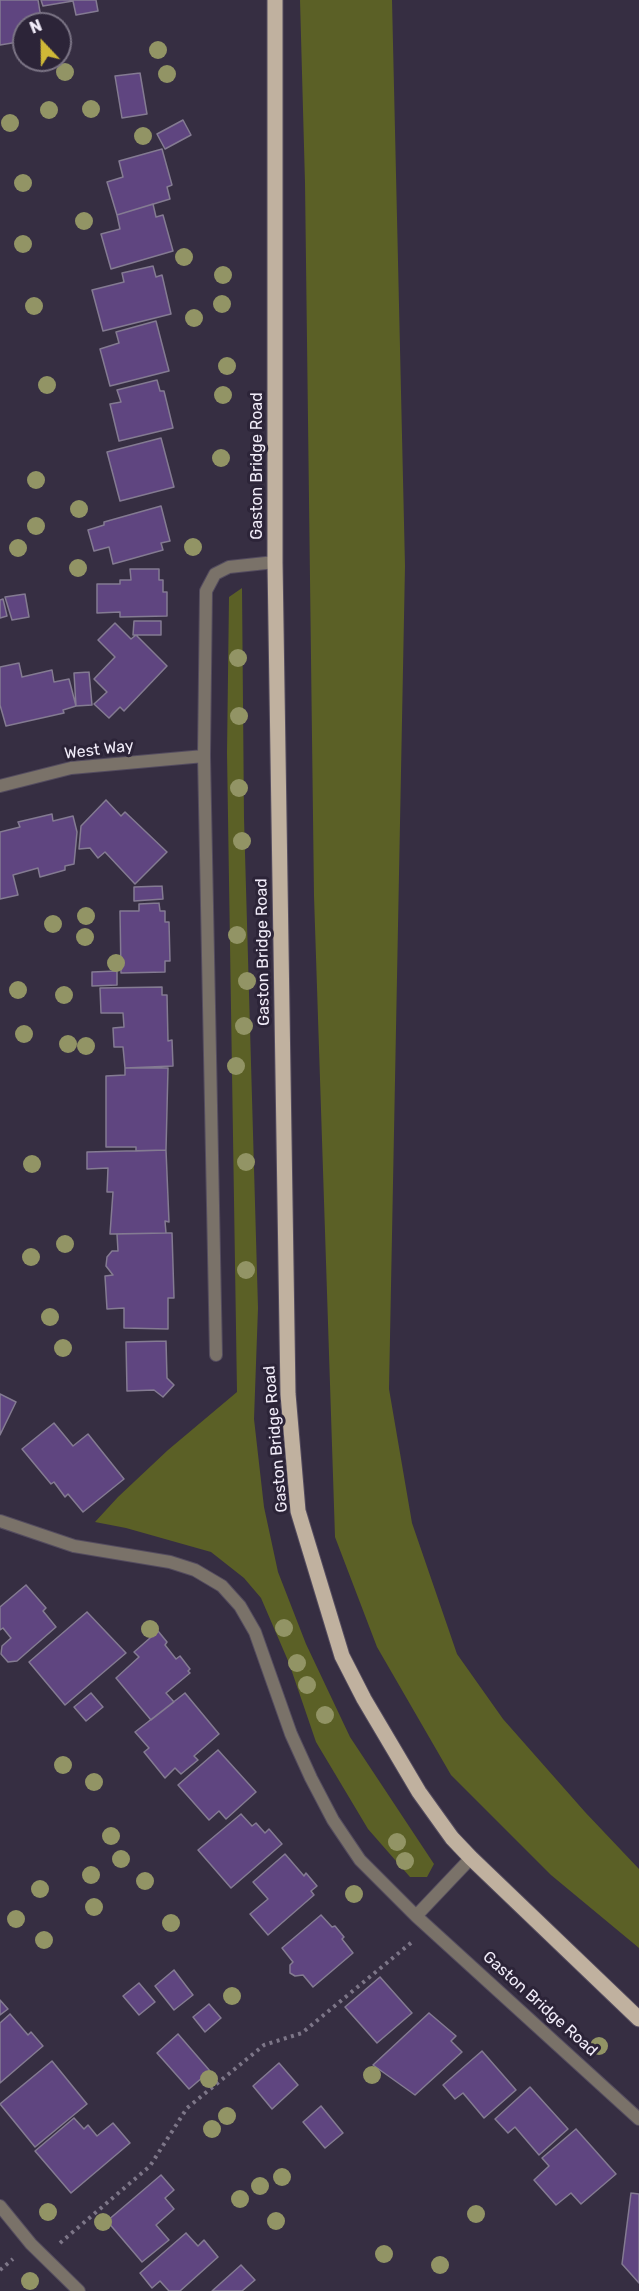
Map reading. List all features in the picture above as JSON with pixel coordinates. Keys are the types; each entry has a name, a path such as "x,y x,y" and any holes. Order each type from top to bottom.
{"main road":[{"name":"Gaston Bridge Road","path":"275,0 275,562 288,1394 298,1511 342,1656 364,1699 419,1792 452,1838 471,1858 639,2019"}],"street":[{"path":"216,1355 204,756 206,591 215,574 229,567 275,562"},
{"name":"West Way","path":"0,786 71,768 204,756"},
{"name":"Gaston Bridge Road","path":"0,1521 74,1546 170,1562 195,1570 222,1586 240,1606 255,1632 291,1734 311,1778 333,1820 360,1860 416,1916 639,2120"},
{"path":"416,1916 471,1858"},
{"path":"0,2206 44,2257 79,2291"}],"path":[{"path":"44,2257 150,2166 187,2108 264,2045 302,2033 429,1928"}],"green space":[{"path":"300,0 392,0 405,566 389,1389 412,1523 457,1654 503,1719 639,1869 639,1948 551,1875 451,1775 377,1647 335,1537 314,896 305,183"},
{"path":"242,588 244,818 258,1308 254,1419 264,1507 278,1572 306,1644 350,1737 434,1864 427,1877 410,1877 368,1829 316,1742 289,1663 261,1598 244,1578 211,1552 126,1528 95,1522 168,1450 237,1392 227,753 229,597"}],"building":[{"path":"0,0 38,0 40,12 12,12 12,43 0,45"},
{"path":"41,0 96,0 98,11 76,15 73,1 43,6"},
{"path":"140,73 147,114 122,118 115,76"},
{"path":"183,120 191,135 165,149 157,134"},
{"path":"162,149 172,185 167,187 170,199 117,215 107,182 123,177 119,161"},
{"path":"153,204 156,217 163,215 173,251 111,269 101,234 120,229 117,215"},
{"path":"153,266 156,277 162,275 171,314 103,331 92,290 124,282 122,273"},
{"path":"156,321 169,371 110,386 100,349 119,343 116,332"},
{"path":"157,380 160,391 164,391 173,428 119,441 110,404 121,402 117,390"},
{"path":"161,438 174,487 120,501 107,452"},
{"path":"161,506 170,541 161,543 163,550 113,564 109,547 94,551 88,530 104,525 104,522"},
{"path":"130,569 159,569 159,580 163,580 163,592 167,592 167,616 120,617 120,612 97,613 97,584 120,584 120,580 131,580"},
{"path":"25,594 29,617 12,620 5,597"},
{"path":"3,599 7,616 0,618 0,600"},
{"path":"134,621 161,621 161,635 133,635"},
{"path":"115,623 131,639 136,635 167,666 124,711 120,707 109,718 94,704 107,692 94,679 115,657 98,640"},
{"path":"19,663 22,677 52,670 54,682 69,679 76,706 63,710 64,713 6,726 0,705 0,667"},
{"path":"89,672 92,705 76,706 74,673"},
{"path":"106,800 121,816 125,812 167,852 135,884 105,852 98,858 90,848 79,849 81,826"},
{"path":"52,814 53,821 73,816 77,832 74,864 65,866 65,870 40,877 38,868 13,875 18,895 0,899 0,832 20,827 18,822"},
{"path":"162,886 163,899 134,901 134,887"},
{"path":"159,903 160,911 165,911 165,922 169,922 170,961 165,961 165,972 121,973 120,911 139,911 139,904"},
{"path":"117,971 117,985 92,986 92,972"},
{"path":"162,987 162,995 167,995 168,1041 172,1040 173,1066 125,1068 123,1047 114,1047 113,1028 124,1027 123,1013 101,1013 100,988"},
{"path":"125,1068 168,1068 166,1150 136,1151 136,1147 106,1147 106,1076 125,1075"},
{"path":"166,1150 169,1222 165,1221 166,1233 110,1234 113,1192 107,1192 108,1168 87,1169 87,1152"},
{"path":"172,1233 174,1298 168,1298 168,1329 124,1328 124,1308 107,1309 105,1276 113,1275 106,1266 107,1257 112,1251 118,1251 117,1234"},
{"path":"166,1341 167,1378 174,1385 163,1397 154,1390 127,1391 126,1342"},
{"path":"0,1394 16,1402 0,1435"},
{"path":"54,1423 73,1446 88,1434 124,1479 83,1512 68,1494 65,1497 54,1482 51,1484 22,1449"},
{"path":"26,1585 46,1608 43,1611 56,1627 17,1661 8,1662 1,1654 2,1646 11,1638 3,1628 0,1630 0,1607"},
{"path":"87,1612 126,1653 65,1705 29,1662"},
{"path":"158,1631 167,1642 165,1645 176,1659 180,1656 190,1669 188,1671 190,1673 166,1693 174,1702 151,1720 116,1678 139,1657 134,1652"},
{"path":"91,1693 103,1707 86,1721 74,1707"},
{"path":"185,1693 219,1734 194,1756 198,1760 181,1774 175,1768 165,1778 144,1752 149,1748 135,1732"},
{"path":"218,1750 256,1792 226,1819 219,1811 209,1820 178,1785"},
{"path":"241,1814 252,1826 256,1823 265,1833 269,1829 282,1844 231,1888 198,1850"},
{"path":"285,1854 304,1876 306,1873 317,1886 311,1891 314,1895 268,1935 250,1914 268,1899 253,1882"},
{"path":"321,1915 332,1927 335,1926 353,1953 313,1987 303,1975 295,1976 290,1973 290,1965 293,1962 282,1948"},
{"path":"174,1970 193,1995 174,2010 155,1986"},
{"path":"380,1977 412,2013 377,2043 345,2007"},
{"path":"139,1983 155,2002 139,2015 123,1996"},
{"path":"0,2000 8,2009 0,2015"},
{"path":"209,2004 221,2018 205,2032 193,2017"},
{"path":"429,2013 456,2036 451,2041 462,2052 415,2095 373,2065"},
{"path":"10,2014 28,2035 31,2032 43,2046 0,2083 0,2023"},
{"path":"178,2034 210,2071 189,2089 157,2053"},
{"path":"482,2051 516,2090 484,2118 463,2093 455,2099 443,2085"},
{"path":"52,2061 87,2104 35,2147 0,2104"},
{"path":"279,2063 298,2085 272,2109 253,2086"},
{"path":"530,2087 568,2129 539,2155 515,2127 508,2133 495,2119"},
{"path":"321,2106 343,2133 325,2148 303,2122"},
{"path":"74,2118 84,2129 88,2125 97,2136 113,2123 130,2143 71,2193 35,2151"},
{"path":"576,2129 616,2174 581,2204 571,2193 556,2205 534,2180 549,2166 542,2158"},
{"path":"161,2175 174,2190 165,2198 174,2209 156,2225 169,2240 142,2262 107,2221"},
{"path":"631,2193 639,2194 639,2283 622,2264"},
{"path":"186,2233 198,2246 204,2240 218,2257 180,2291 169,2291 160,2281 152,2288 140,2273"},
{"path":"241,2265 255,2280 242,2291 212,2291"}]}
